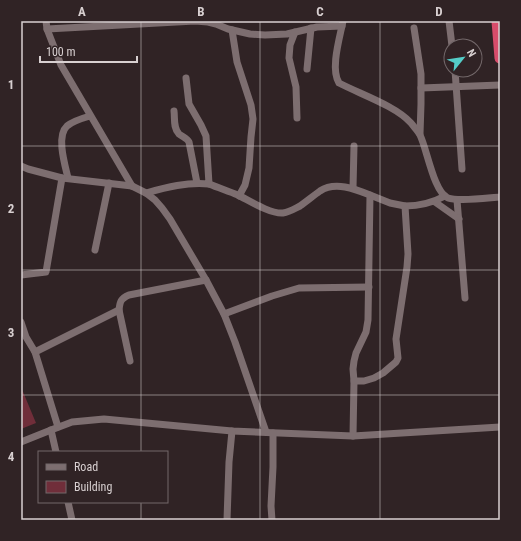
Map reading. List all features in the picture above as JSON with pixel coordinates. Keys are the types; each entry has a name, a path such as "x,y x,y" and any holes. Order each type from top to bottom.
{"highway":[{"path":"497,21 500,58"}],"street":[{"path":"46,21 47,29 61,65 132,186"},
{"path":"47,29 195,21 208,22 250,34 265,35 287,34 317,26 343,24 336,59 336,79 339,83 395,110 410,122 420,134"},
{"path":"449,21 451,38"},
{"path":"307,69 311,28"},
{"path":"414,28 421,88 420,134 431,169 441,193 449,199 457,200 500,197"},
{"path":"232,30 237,62 251,105 253,119 250,168 245,185 238,196"},
{"path":"295,32 290,45 289,58 296,88 297,118"},
{"path":"186,78 189,104 206,136 209,184"},
{"path":"455,78 462,169"},
{"path":"421,88 500,86"},
{"path":"174,111 177,130 186,137 189,142 197,183"},
{"path":"21,275 46,272 65,178 61,142 62,133 70,123 90,116"},
{"path":"353,188 354,146"},
{"path":"21,166 65,178 132,186 146,193 162,208 206,280 224,314 269,433 273,467 271,506 272,520"},
{"path":"96,250 109,183"},
{"path":"146,193 172,186 197,183 209,184 278,213 290,212 325,188 335,186 353,188 390,203 405,206 418,206 435,202 445,196"},
{"path":"353,436 354,361 367,327 370,195"},
{"path":"457,200 465,298"},
{"path":"435,202 459,219"},
{"path":"354,381 364,381 374,378 383,373 396,362 398,358 396,339 408,254 405,206"},
{"path":"130,361 119,310 120,303 124,297 206,280"},
{"path":"224,314 272,296 299,288 369,287"},
{"path":"35,352 119,310"},
{"path":"21,322 26,337 35,352 58,427"},
{"path":"21,442 72,422 104,419 232,431 353,436 500,427"},
{"path":"51,430 56,451"},
{"path":"227,520 229,462 232,431"},
{"path":"68,503 72,520"}],"building":[{"path":"21,387 36,423 21,429"}]}
